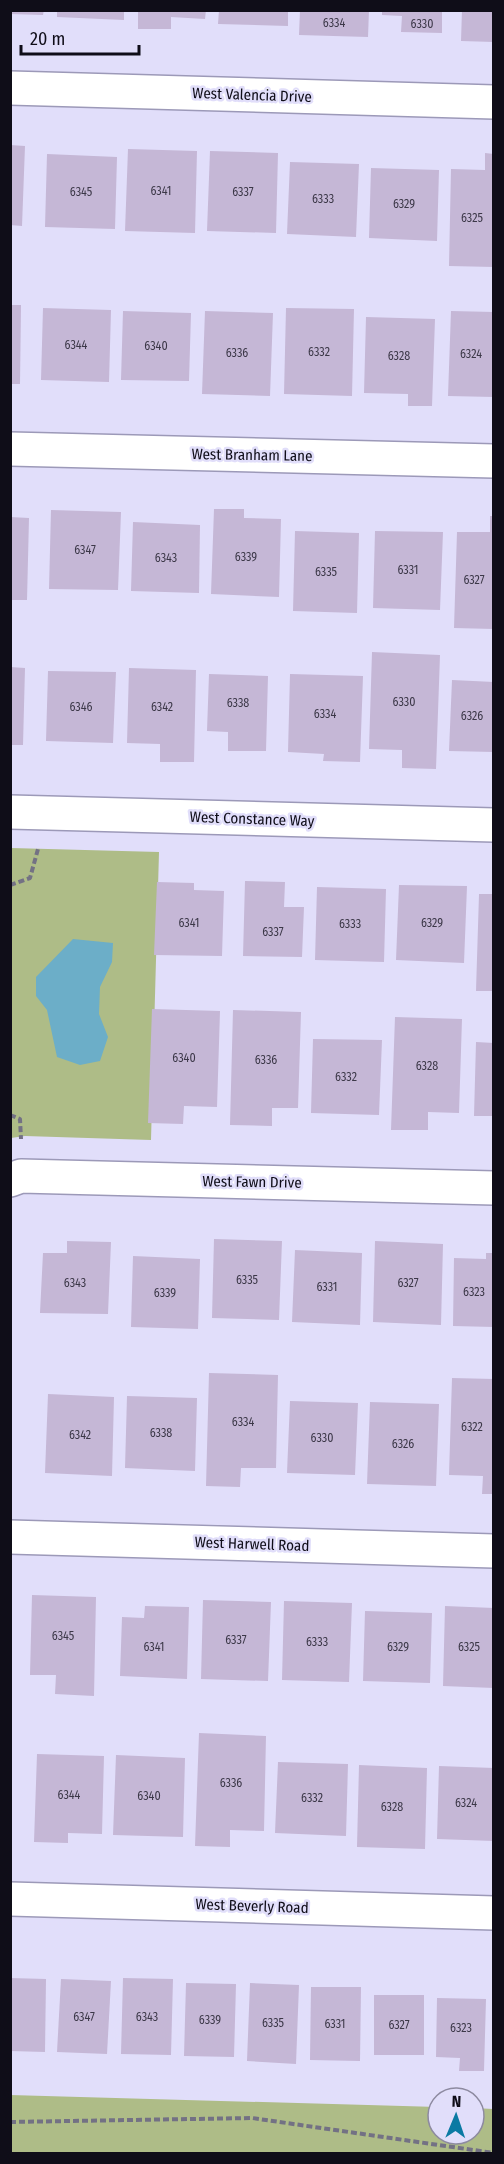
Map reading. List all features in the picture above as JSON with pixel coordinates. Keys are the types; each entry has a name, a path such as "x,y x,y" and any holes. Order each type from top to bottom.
{"street":[{"name":"West Valencia Drive","path":"10,88 494,102"},
{"name":"West Branham Lane","path":"10,449 494,461"},
{"name":"West Constance Way","path":"26,812 494,825"},
{"name":"West Fawn Drive","path":"10,1180 21,1176 494,1188"},
{"name":"West Harwell Road","path":"10,1537 494,1551"},
{"name":"West Beverly Road","path":"10,1899 494,1913"}],"path":[{"path":"10,885 30,878 40,843 26,812"},
{"path":"10,2122 252,2118 494,2153"}],"green space":[{"path":"11,848 159,852 151,1140 25,1136 11,1138"},
{"path":"10,2095 426,2107 426,2146 486,2146 486,2109 493,2109 493,2153 11,2153"}],"water":[{"path":"73,939 113,943 112,962 100,987 99,1014 108,1037 100,1061 80,1065 57,1057 47,1010 36,996 36,977"}],"building":[{"path":"10,10 44,10 43,15 10,14"},
{"path":"57,10 124,10 124,20 57,17"},
{"path":"138,10 206,10 205,19 171,17 171,29 138,29"},
{"path":"219,10 288,10 288,26 218,24"},
{"path":"300,10 369,10 368,37 299,35"},
{"path":"382,10 442,10 442,33 401,32 402,16 382,15"},
{"path":"462,10 494,10 494,42 461,41"},
{"path":"10,145 25,146 22,226 10,225"},
{"path":"128,149 197,151 195,233 125,231"},
{"path":"210,151 278,153 276,233 207,231"},
{"path":"485,153 494,154 494,267 449,266 451,169 485,170"},
{"path":"47,154 117,157 115,229 45,227"},
{"path":"290,162 359,164 356,237 287,234"},
{"path":"371,168 439,170 437,241 369,238"},
{"path":"10,305 21,305 20,384 10,384"},
{"path":"43,308 111,310 109,382 41,380"},
{"path":"286,308 354,309 352,396 284,394"},
{"path":"123,311 191,313 189,381 121,380"},
{"path":"205,311 273,313 270,396 202,394"},
{"path":"451,311 494,312 494,397 448,396"},
{"path":"366,317 435,319 432,406 408,406 408,394 364,393"},
{"path":"214,509 244,509 244,518 281,519 279,597 211,594"},
{"path":"51,510 121,512 118,590 49,589"},
{"path":"490,516 494,516 494,629 454,628 457,532 490,532"},
{"path":"10,517 29,518 27,600 10,600"},
{"path":"133,522 200,525 199,593 131,591"},
{"path":"295,531 359,533 357,613 293,611"},
{"path":"375,531 443,532 440,610 373,608"},
{"path":"372,652 440,655 436,769 402,768 402,750 369,749"},
{"path":"10,667 25,668 23,745 10,745"},
{"path":"129,668 196,670 194,762 160,762 160,744 127,743"},
{"path":"48,671 116,672 113,743 46,741"},
{"path":"209,674 268,676 266,751 228,751 228,732 207,731"},
{"path":"290,674 363,676 360,762 323,761 324,754 288,752"},
{"path":"452,680 494,682 494,752 449,751"},
{"path":"245,881 285,882 284,907 304,907 302,957 243,956"},
{"path":"157,882 194,883 194,890 224,891 222,956 154,955"},
{"path":"399,885 467,886 464,963 396,960"},
{"path":"317,887 386,889 384,962 315,960"},
{"path":"479,894 494,894 494,991 476,991"},
{"path":"152,1009 220,1011 217,1107 184,1106 183,1124 148,1123"},
{"path":"233,1010 301,1012 298,1108 272,1108 272,1126 230,1125"},
{"path":"395,1017 462,1019 459,1113 428,1112 428,1130 391,1130"},
{"path":"313,1039 382,1040 379,1115 311,1113"},
{"path":"476,1042 494,1043 494,1116 474,1116"},
{"path":"214,1239 282,1241 279,1320 212,1318"},
{"path":"67,1241 111,1242 108,1314 40,1313 43,1253 67,1253"},
{"path":"375,1241 443,1244 441,1325 373,1322"},
{"path":"295,1250 362,1253 360,1325 292,1322"},
{"path":"486,1253 494,1253 494,1327 453,1326 454,1258 486,1259"},
{"path":"133,1256 200,1259 198,1329 131,1327"},
{"path":"209,1373 278,1375 276,1468 241,1468 240,1487 206,1486"},
{"path":"452,1378 494,1379 494,1494 482,1494 483,1476 449,1475"},
{"path":"48,1394 114,1397 112,1476 45,1473"},
{"path":"127,1396 197,1398 195,1471 125,1468"},
{"path":"290,1401 358,1403 355,1475 287,1473"},
{"path":"370,1402 439,1404 436,1486 367,1484"},
{"path":"32,1595 96,1597 94,1696 55,1694 56,1675 30,1675"},
{"path":"203,1600 271,1602 268,1681 201,1679"},
{"path":"284,1601 352,1603 349,1682 282,1680"},
{"path":"145,1606 189,1607 187,1679 120,1676 122,1617 144,1618"},
{"path":"445,1606 494,1608 494,1688 443,1686"},
{"path":"365,1611 432,1613 430,1683 363,1681"},
{"path":"199,1733 266,1736 264,1831 230,1830 230,1847 195,1846"},
{"path":"37,1754 104,1756 102,1834 68,1833 68,1843 34,1842"},
{"path":"116,1755 185,1758 183,1837 113,1835"},
{"path":"278,1762 348,1764 346,1836 275,1833"},
{"path":"359,1765 427,1768 425,1849 357,1847"},
{"path":"439,1766 494,1768 494,1841 437,1839"},
{"path":"10,1978 46,1979 45,2052 10,2051"},
{"path":"123,1978 173,1979 171,2055 121,2054"},
{"path":"61,1979 111,1981 107,2054 57,2052"},
{"path":"186,1983 236,1984 234,2057 184,2056"},
{"path":"250,1983 299,1985 296,2064 247,2061"},
{"path":"311,1987 361,1987 360,2061 310,2060"},
{"path":"374,1995 424,1995 424,2055 374,2055"},
{"path":"437,1998 486,1999 484,2071 459,2071 460,2058 436,2057"}]}
